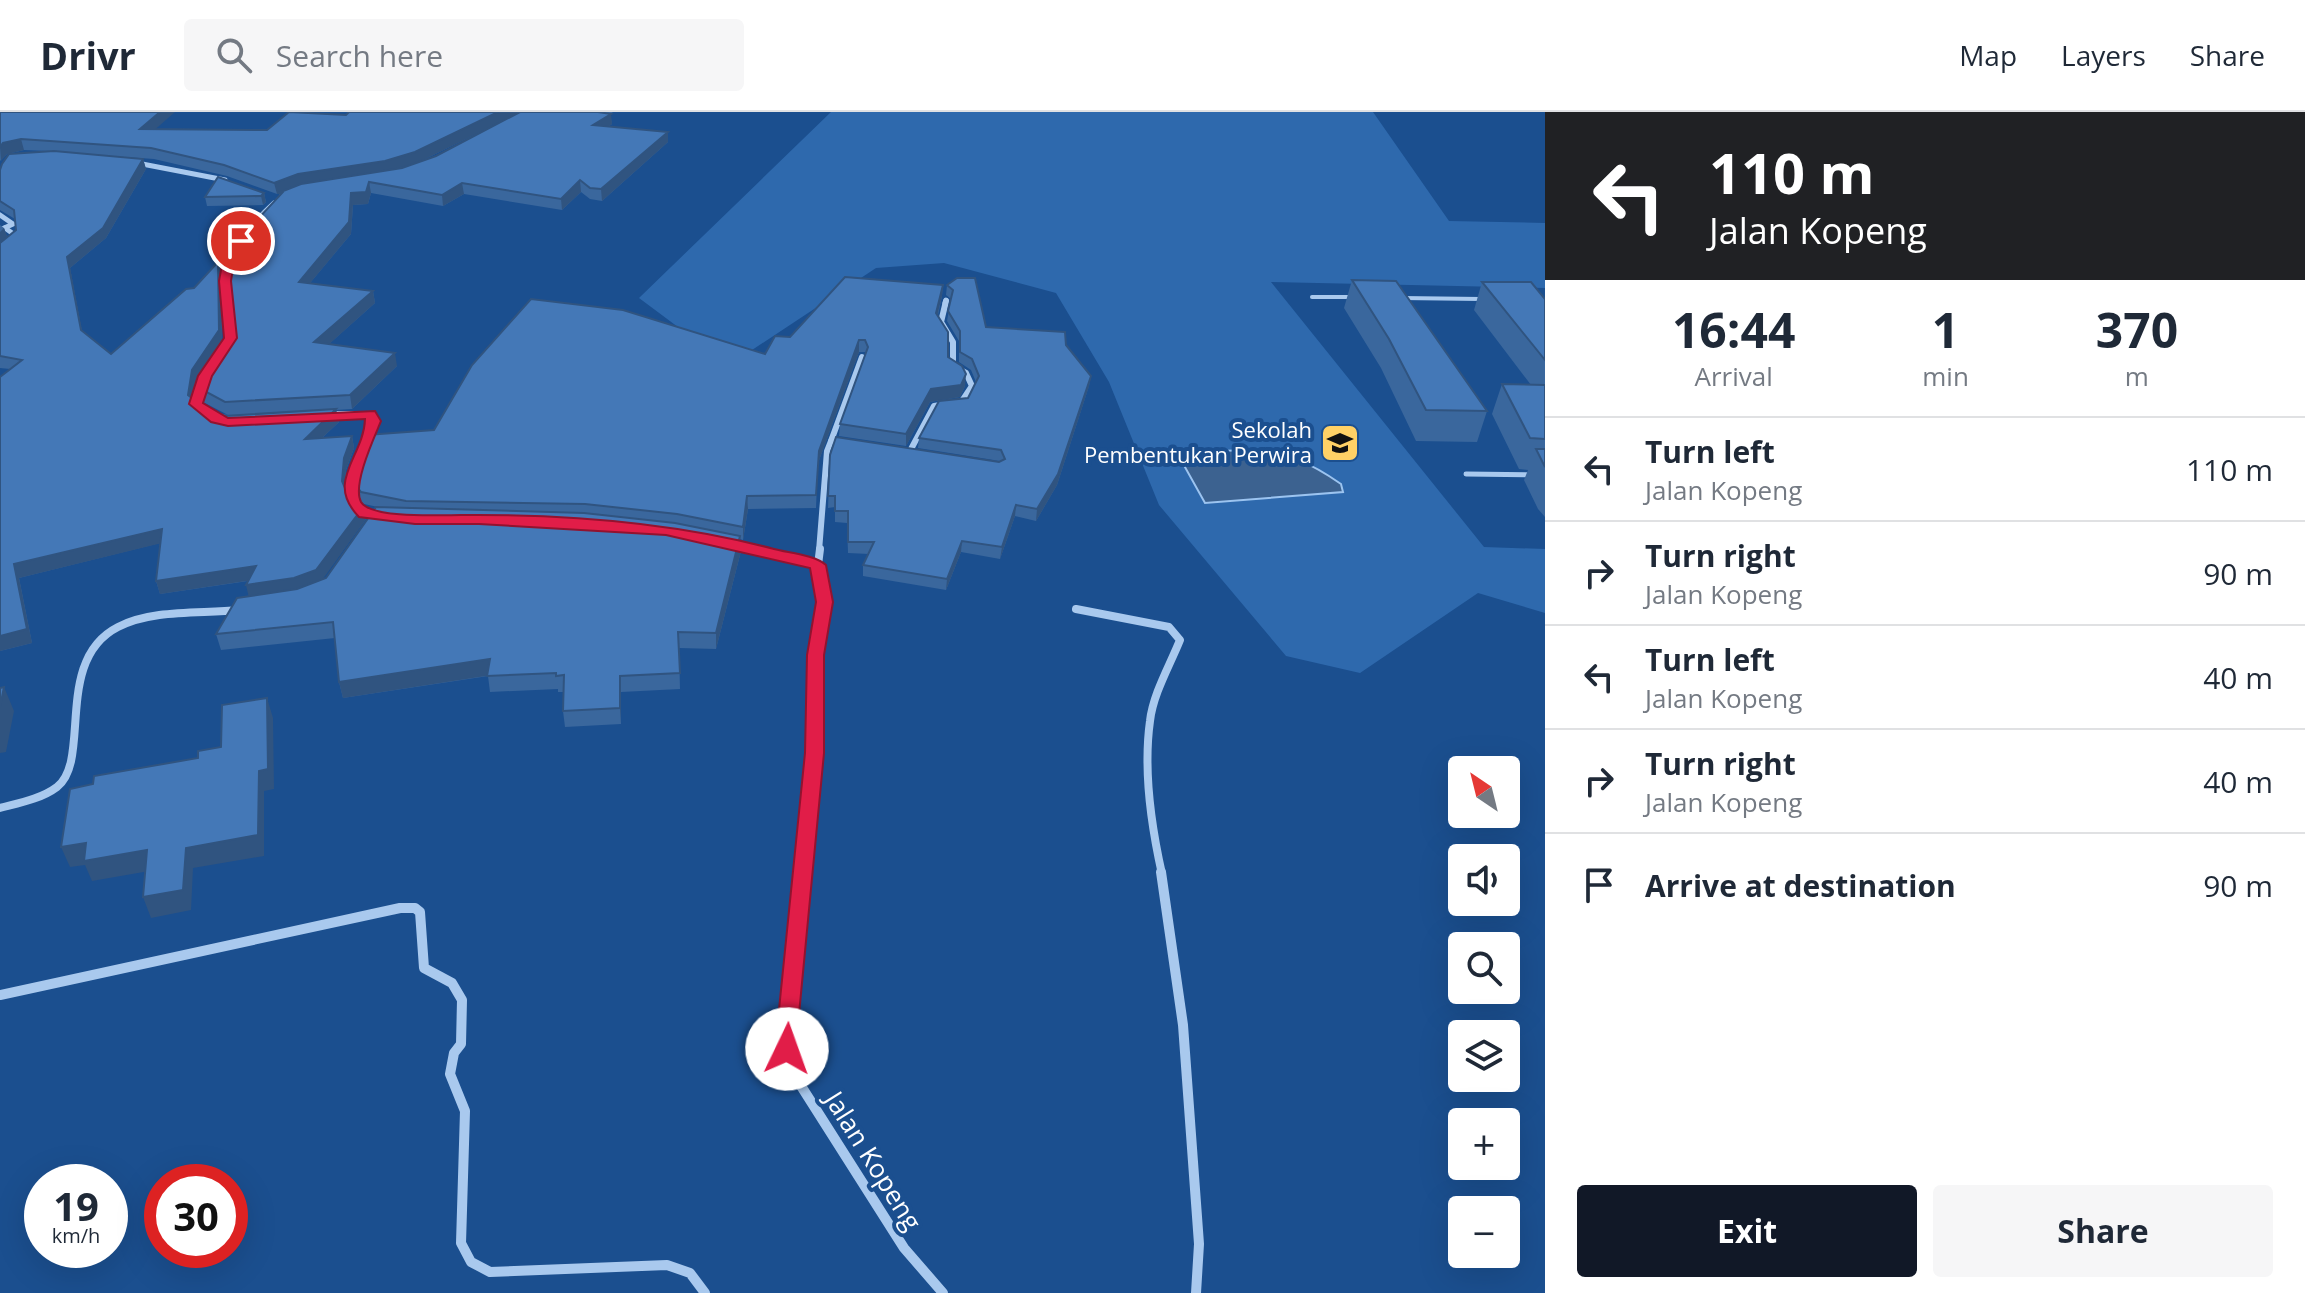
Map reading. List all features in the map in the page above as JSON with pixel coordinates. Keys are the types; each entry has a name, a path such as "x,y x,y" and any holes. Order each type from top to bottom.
{"street":[{"path":"131,162 179,169 239,184"},
{"path":"222,351 230,338 225,281 230,253 274,198 287,195"},
{"path":"0,215 12,220 3,229 12,233 14,241 0,252"},
{"path":"910,451 934,406 964,403 972,386 966,373 953,366 956,349 951,333 941,322 946,300"},
{"name":"Jalan Kopeng","path":"862,357 824,455 822,538 818,565 824,602 816,655 814,753 787,1049 796,1078 904,1248 943,1293"},
{"path":"203,411 196,398 205,376"},
{"path":"314,416 370,414 374,421 365,446"},
{"path":"831,441 859,444"},
{"path":"897,449 925,454"},
{"path":"360,459 351,485 353,502 365,514 388,518"},
{"path":"367,528 375,517"},
{"path":"725,541 818,565"},
{"path":"0,808 39,801 65,782 73,771 72,711 78,684 98,643 117,627 164,618 256,609"},
{"path":"1076,609 1169,627 1180,640 1150,718 1148,761 1153,836 1164,885 1183,1025 1199,1244 1196,1293"},
{"path":"0,995 400,908 415,908 420,912 424,968 452,983 462,1000 461,1044 454,1053 450,1074 465,1111 461,1243 466,1258 474,1268 490,1272 667,1265 687,1269 702,1283 705,1293"}],"lane":[{"path":"1312,297 1359,298"},
{"path":"1390,298 1483,299"},
{"path":"1466,474 1545,475"}],"shaded area":[{"name":"Sekolah Pembentukan Perwira","path":"831,112 1373,112 1449,221 1545,223 1545,288 1271,282 1484,547 1545,549 1545,613 1478,593 1360,673 1286,656 1159,505 1109,382 1056,293 944,263 876,268 746,354 690,336 639,298"},
{"path":"1249,450 1287,456 1308,464 1341,484 1343,492 1205,503 1181,460 1189,452"}],"building":[{"path":"0,112 160,112 140,129 267,130 289,112 346,115 349,112 498,112 415,152 385,161 298,174 274,183 224,165 151,148 21,139 3,143 0,147"},
{"path":"520,112 598,112 611,114 593,125 668,132 601,189 590,188 580,180 561,199 462,183 442,195 369,182 366,192 351,193 349,222 299,282 373,291 314,342 395,353 350,395 225,402 199,388 202,374 231,331 229,270 233,246 282,193 278,193 301,184 402,168 436,156"},
{"path":"54,151 143,159 103,228 67,257 81,330 111,354 186,289 194,288 218,262 219,330 192,370 188,395 209,411 224,416 336,409 305,439 352,436 344,458 342,481 349,497 364,506 316,570 294,578 246,585 256,566 156,581 162,529 14,564 27,629 0,636 0,377 22,360 0,356 0,243 16,230 14,210 0,201 0,170 9,154"},
{"path":"218,177 264,193 261,196 205,197"},
{"path":"845,277 943,285 936,313 948,332 948,357 962,366 966,374 961,385 931,389 906,434 840,424 868,347 865,340 859,340 819,451 816,495 747,496 743,527 677,514 585,504 406,501 361,492 356,486 353,470 366,435 434,430 472,365 531,299 623,310 765,354 775,336 790,337"},
{"path":"957,278 975,278 986,327 1065,332 1066,345 1091,376 1058,474 1037,509 1016,505 1002,547 962,541 947,579 863,565 874,542 848,542 848,511 835,511 835,496 828,496 830,455 836,437 999,462 1005,459 1001,450 919,438 939,401 968,398 979,376 972,359 960,352 960,331 948,311 953,290 947,285"},
{"path":"1352,280 1396,281 1487,411 1426,410 1389,339"},
{"path":"1482,282 1531,282 1545,299 1545,360"},
{"path":"1502,384 1545,385 1545,439 1530,438"},
{"path":"1536,449 1545,449 1545,467"},
{"path":"376,507 584,513 675,523 740,536 716,633 678,632 680,673 620,676 620,708 563,711 564,675 487,676 490,659 339,682 333,622 216,634 237,598 297,589 326,578"},
{"path":"267,698 268,769 259,771 258,835 186,848 183,890 143,897 147,850 84,861 86,843 61,847 70,789 93,784 94,776 198,758 198,751 221,747 222,705"}],"place":[{"name":"Sekolah Pembentukan Perwira","path":"1340,443"}],"route":[{"path":"241,241 230,253 225,281 230,307 230,338 205,376 196,404 216,419 228,422 357,412 370,414 374,421 351,485 353,502 365,514 415,520 479,519 666,530 725,541 818,565 824,602 816,655 814,753 787,1022 787,1049"}]}
